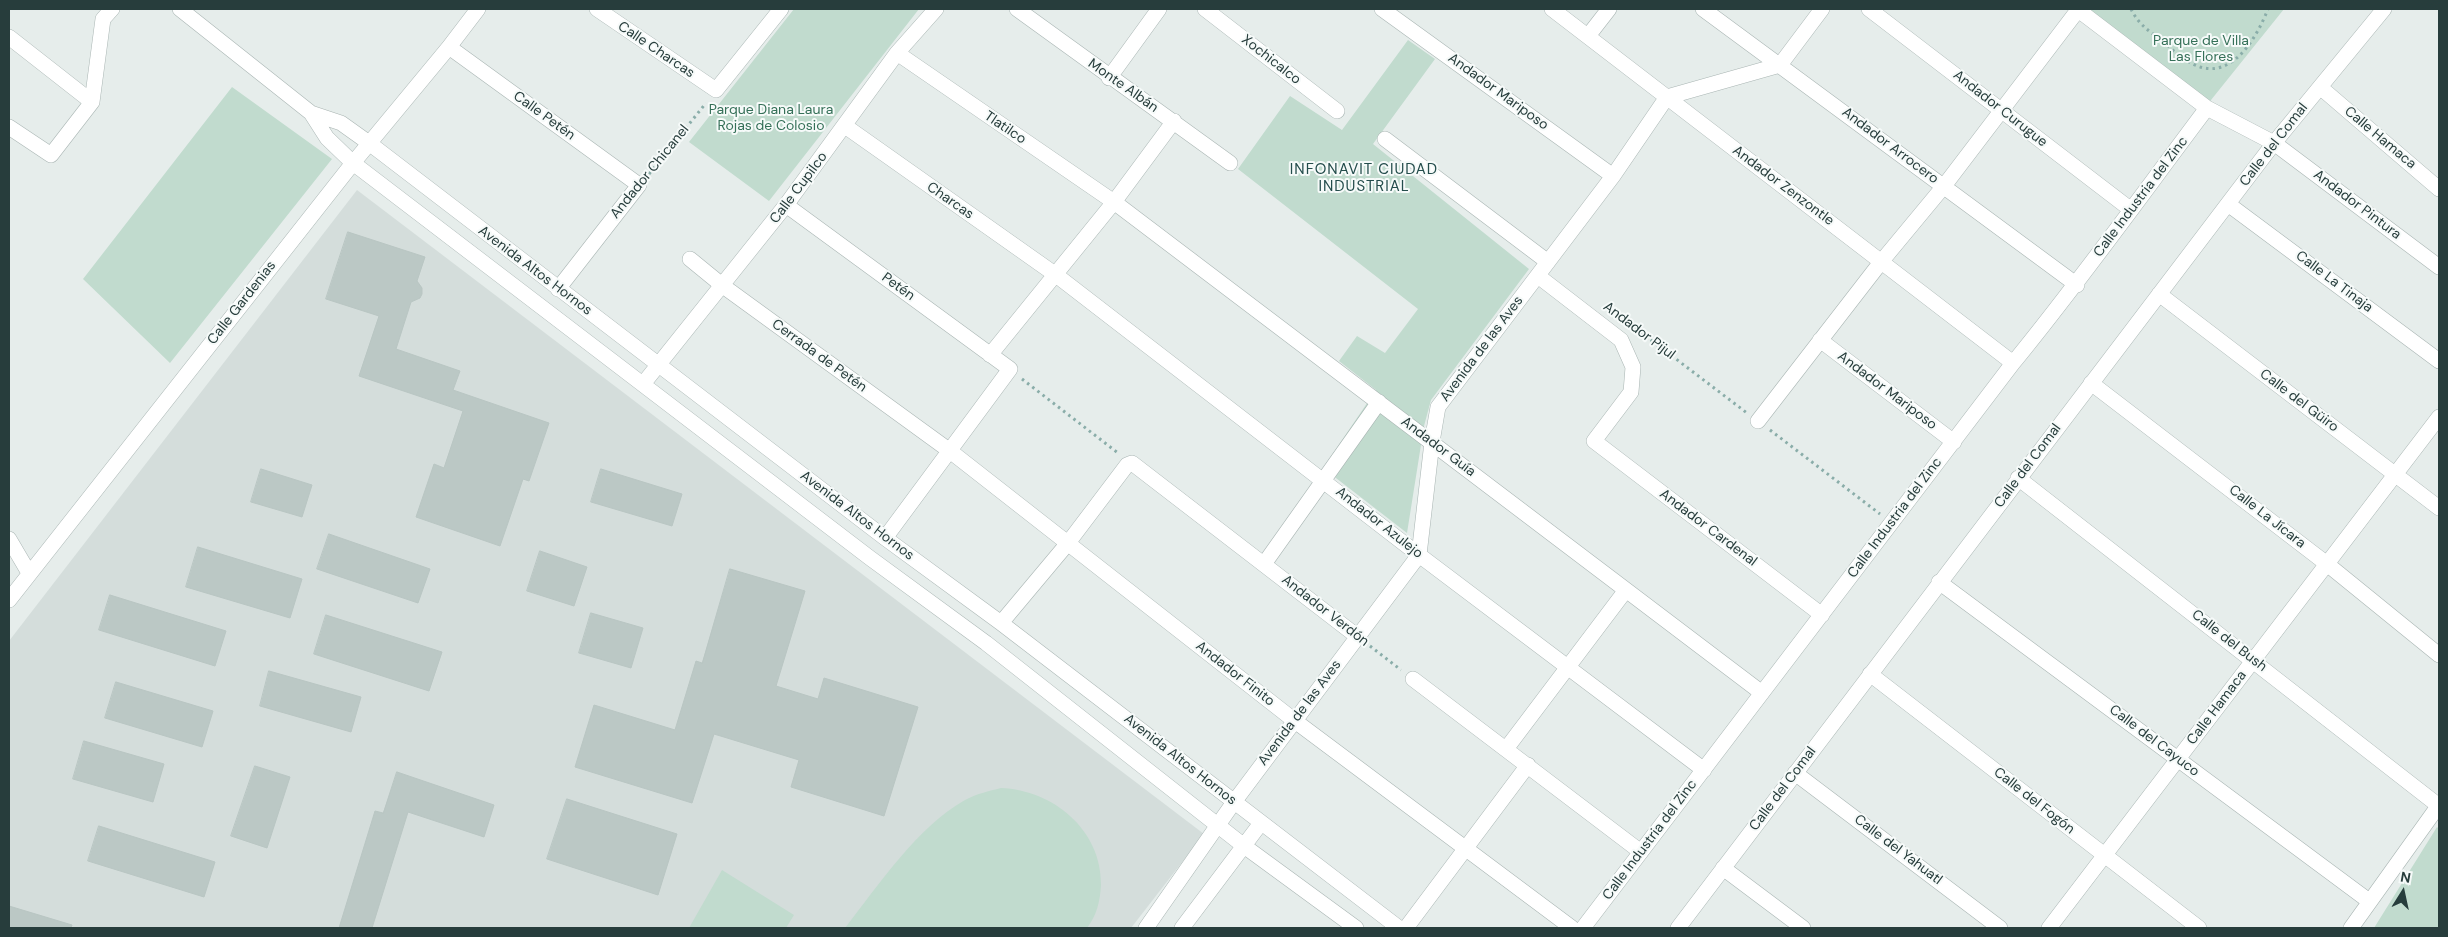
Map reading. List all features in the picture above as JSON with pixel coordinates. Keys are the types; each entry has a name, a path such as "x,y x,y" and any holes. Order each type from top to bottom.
{"street":[{"path":"9,126 51,155 92,102 103,19 112,9"},
{"name":"Avenida Altos Hornos","path":"180,9 310,113 328,138 353,163 870,558 986,643 1244,846 1356,928"},
{"name":"Calle Gardenias","path":"9,600 353,163 450,48 478,9"},
{"name":"Calle Charcas","path":"596,9 716,90"},
{"path":"716,90 781,9"},
{"name":"Calle Cupilco","path":"643,384 786,205 897,53 936,9"},
{"name":"Monte Albán","path":"1016,9 1230,163"},
{"path":"1110,78 1159,9"},
{"name":"Xochicalco","path":"1205,9 1337,112"},
{"name":"Andador Mariposo","path":"1382,9 1613,176"},
{"name":"Andador Zenzontle","path":"1552,9 2013,363"},
{"path":"1588,36 1609,9"},
{"name":"Andador Arrocero","path":"1703,9 2077,285"},
{"path":"1667,97 1780,64 1822,9"},
{"name":"Andador Curugue","path":"1870,9 2130,209"},
{"path":"1758,421 1820,340 1944,186 2078,9"},
{"name":"Andador Pintura","path":"2078,9 2207,108 2274,143 2439,267"},
{"name":"Calle del Comal","path":"1678,928 2274,143 2384,9"},
{"path":"9,37 92,102"},
{"name":"Calle Petén","path":"450,48 640,185"},
{"name":"Tlatilco","path":"897,53 1114,202"},
{"name":"Calle Hamaca","path":"2320,87 2439,189"},
{"name":"Avenida de las Aves","path":"1146,928 1234,802 1418,555 1438,407 1613,176 1667,97"},
{"name":"Calle Industria del Zinc","path":"1583,928 2013,363 2077,285 2130,209 2207,108"},
{"name":"Avenida Altos Hornos","path":"310,113 340,123 369,143 558,289 659,364 885,538 1001,623 1399,928"},
{"path":"990,355 1114,202 1174,121"},
{"name":"Charcas","path":"845,126 1056,275"},
{"path":"1385,139 1548,262"},
{"name":"Andador Chicanel","path":"558,289 640,185"},
{"name":"Andador Guía","path":"1114,202 1762,693"},
{"name":"Calle La Tinaja","path":"2228,204 2439,361"},
{"name":"Petén","path":"786,205 1010,369"},
{"name":"Cerrada de Petén","path":"690,259 722,286 950,451"},
{"name":"Andador Azulejo","path":"1056,275 1325,480 1418,555 1704,770"},
{"name":"Andador Cardenal","path":"1538,276 1621,340 1633,367 1631,392 1594,442 1822,615"},
{"name":"Calle del Güiro","path":"2159,294 2439,508"},
{"name":"Andador Mariposo","path":"1820,340 1954,442"},
{"path":"885,538 1010,369"},
{"name":"Calle La Jícara","path":"2091,382 2327,564 2439,655"},
{"path":"1264,564 1379,402"},
{"name":"Calle Hamaca","path":"2049,928 2439,417"},
{"name":"Andador Finito","path":"950,451 1295,720 1572,928"},
{"path":"1001,623 1068,543 1127,465 1132,463"},
{"name":"Andador Verdón","path":"1132,463 1358,637"},
{"name":"Calle del Bush","path":"2018,478 2439,806"},
{"path":"9,539 29,573"},
{"name":"Calle del Cayuco","path":"1939,582 2369,901"},
{"path":"1506,749 1626,590"},
{"name":"Calle del Fogón","path":"1870,674 2199,928"},
{"path":"1413,679 1641,852"},
{"path":"1406,928 1528,765"},
{"name":"Calle del Yahuatl","path":"1795,773 2000,928"},
{"path":"2351,928 2439,806"},
{"path":"1182,928 1261,823"},
{"path":"1723,868 1803,928"}],"path":[{"path":"2131,9 2138,22 2187,61 2211,69 2234,62 2244,54 2261,27 2268,9"},
{"name":"Andador Chicanel","path":"640,185 716,90"},
{"name":"Andador Pijul","path":"1624,319 1892,522"},
{"path":"1010,369 1132,463"},
{"name":"Andador Verdón","path":"1358,637 1413,679"}],"shaded area":[{"path":"357,190 1204,834 1131,928 9,928 9,641"}],"green space":[{"name":"Parque Diana Laura Rojas de Colosio","path":"794,9 919,9 769,201 689,142"},
{"name":"Parque de Villa Las Flores","path":"2083,9 2284,9 2207,105"},
{"path":"1408,40 1435,59 1373,144 1529,269 1431,400 1424,426 1407,533 1323,468 1376,390 1339,361 1357,336 1385,353 1418,309 1238,169 1290,96 1342,130"},
{"path":"232,87 332,159 170,363 83,279"},
{"path":"1001,788 1020,790 1039,796 1056,805 1084,831 1093,847 1099,865 1101,885 1097,908 1087,928 845,928 899,858 931,825 965,800 978,794"},
{"path":"2437,827 2439,829 2439,928 2374,928"},
{"path":"722,870 794,915 786,928 689,928"}],"building":[{"path":"348,232 425,257 417,281 422,288 422,294 420,298 411,302 396,349 460,371 453,390 549,423 529,481 523,479 500,546 416,517 434,464 444,468 463,411 359,376 379,316 326,299"},
{"path":"261,469 312,485 302,517 251,502"},
{"path":"601,469 682,494 672,526 591,502"},
{"path":"329,534 430,569 418,603 317,569"},
{"path":"198,547 302,579 290,618 186,587"},
{"path":"540,551 587,567 574,606 527,591"},
{"path":"730,569 805,591 776,686 818,699 824,678 918,707 884,816 791,787 799,760 714,734 692,803 575,767 594,705 675,730 696,661 702,663"},
{"path":"110,595 226,631 215,666 99,630"},
{"path":"591,613 643,628 631,668 579,653"},
{"path":"326,615 442,652 429,691 314,654"},
{"path":"269,671 361,697 351,732 260,706"},
{"path":"116,682 213,711 202,747 105,718"},
{"path":"84,741 164,764 153,802 73,779"},
{"path":"255,766 290,777 267,848 231,836"},
{"path":"397,772 494,805 484,837 408,812 372,928 339,928 375,811 383,813"},
{"path":"567,799 677,834 658,895 547,859"},
{"path":"99,826 215,862 204,897 88,861"},
{"path":"9,906 72,925 71,928 9,928"}],"district":[{"name":"INFONAVIT CIUDAD INDUSTRIAL","path":"1364,178"}]}
